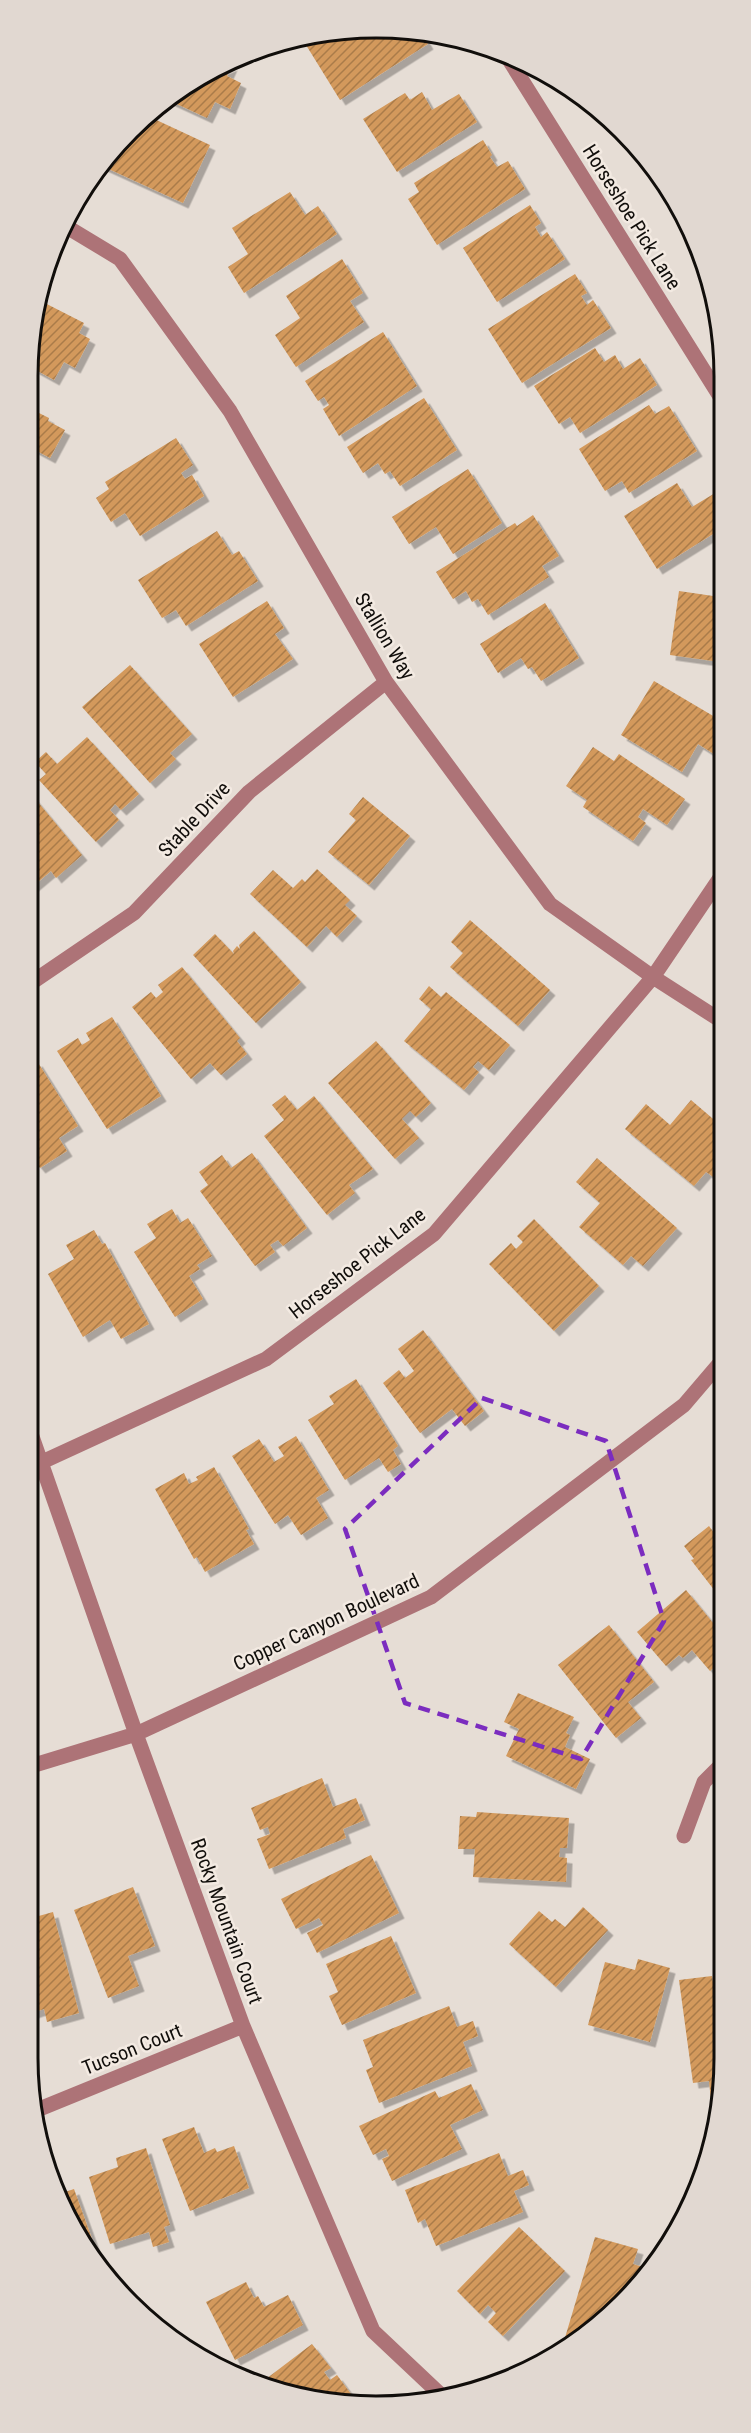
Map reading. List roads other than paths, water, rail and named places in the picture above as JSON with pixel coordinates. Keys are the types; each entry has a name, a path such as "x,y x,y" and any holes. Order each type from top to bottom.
{"street":[{"name":"Horseshoe Pick Lane","path":"514,67 714,387"},
{"name":"Stallion Way","path":"71,229 120,259 230,411 386,682 550,904 653,977 714,1016"},
{"name":"Stable Drive","path":"38,978 134,913 249,792 386,682"},
{"name":"Horseshoe Pick Lane","path":"38,1465 266,1359 434,1234 653,977 714,887"},
{"name":"Copper Canyon Boulevard","path":"38,1764 136,1734 431,1597 684,1405 714,1370"},
{"name":"Rocky Mountain Court","path":"38,1471 243,2026 374,2331 436,2390"},
{"path":"684,1836 704,1782 714,1772"},
{"name":"Tucson Court","path":"41,2108 243,2026"}]}
